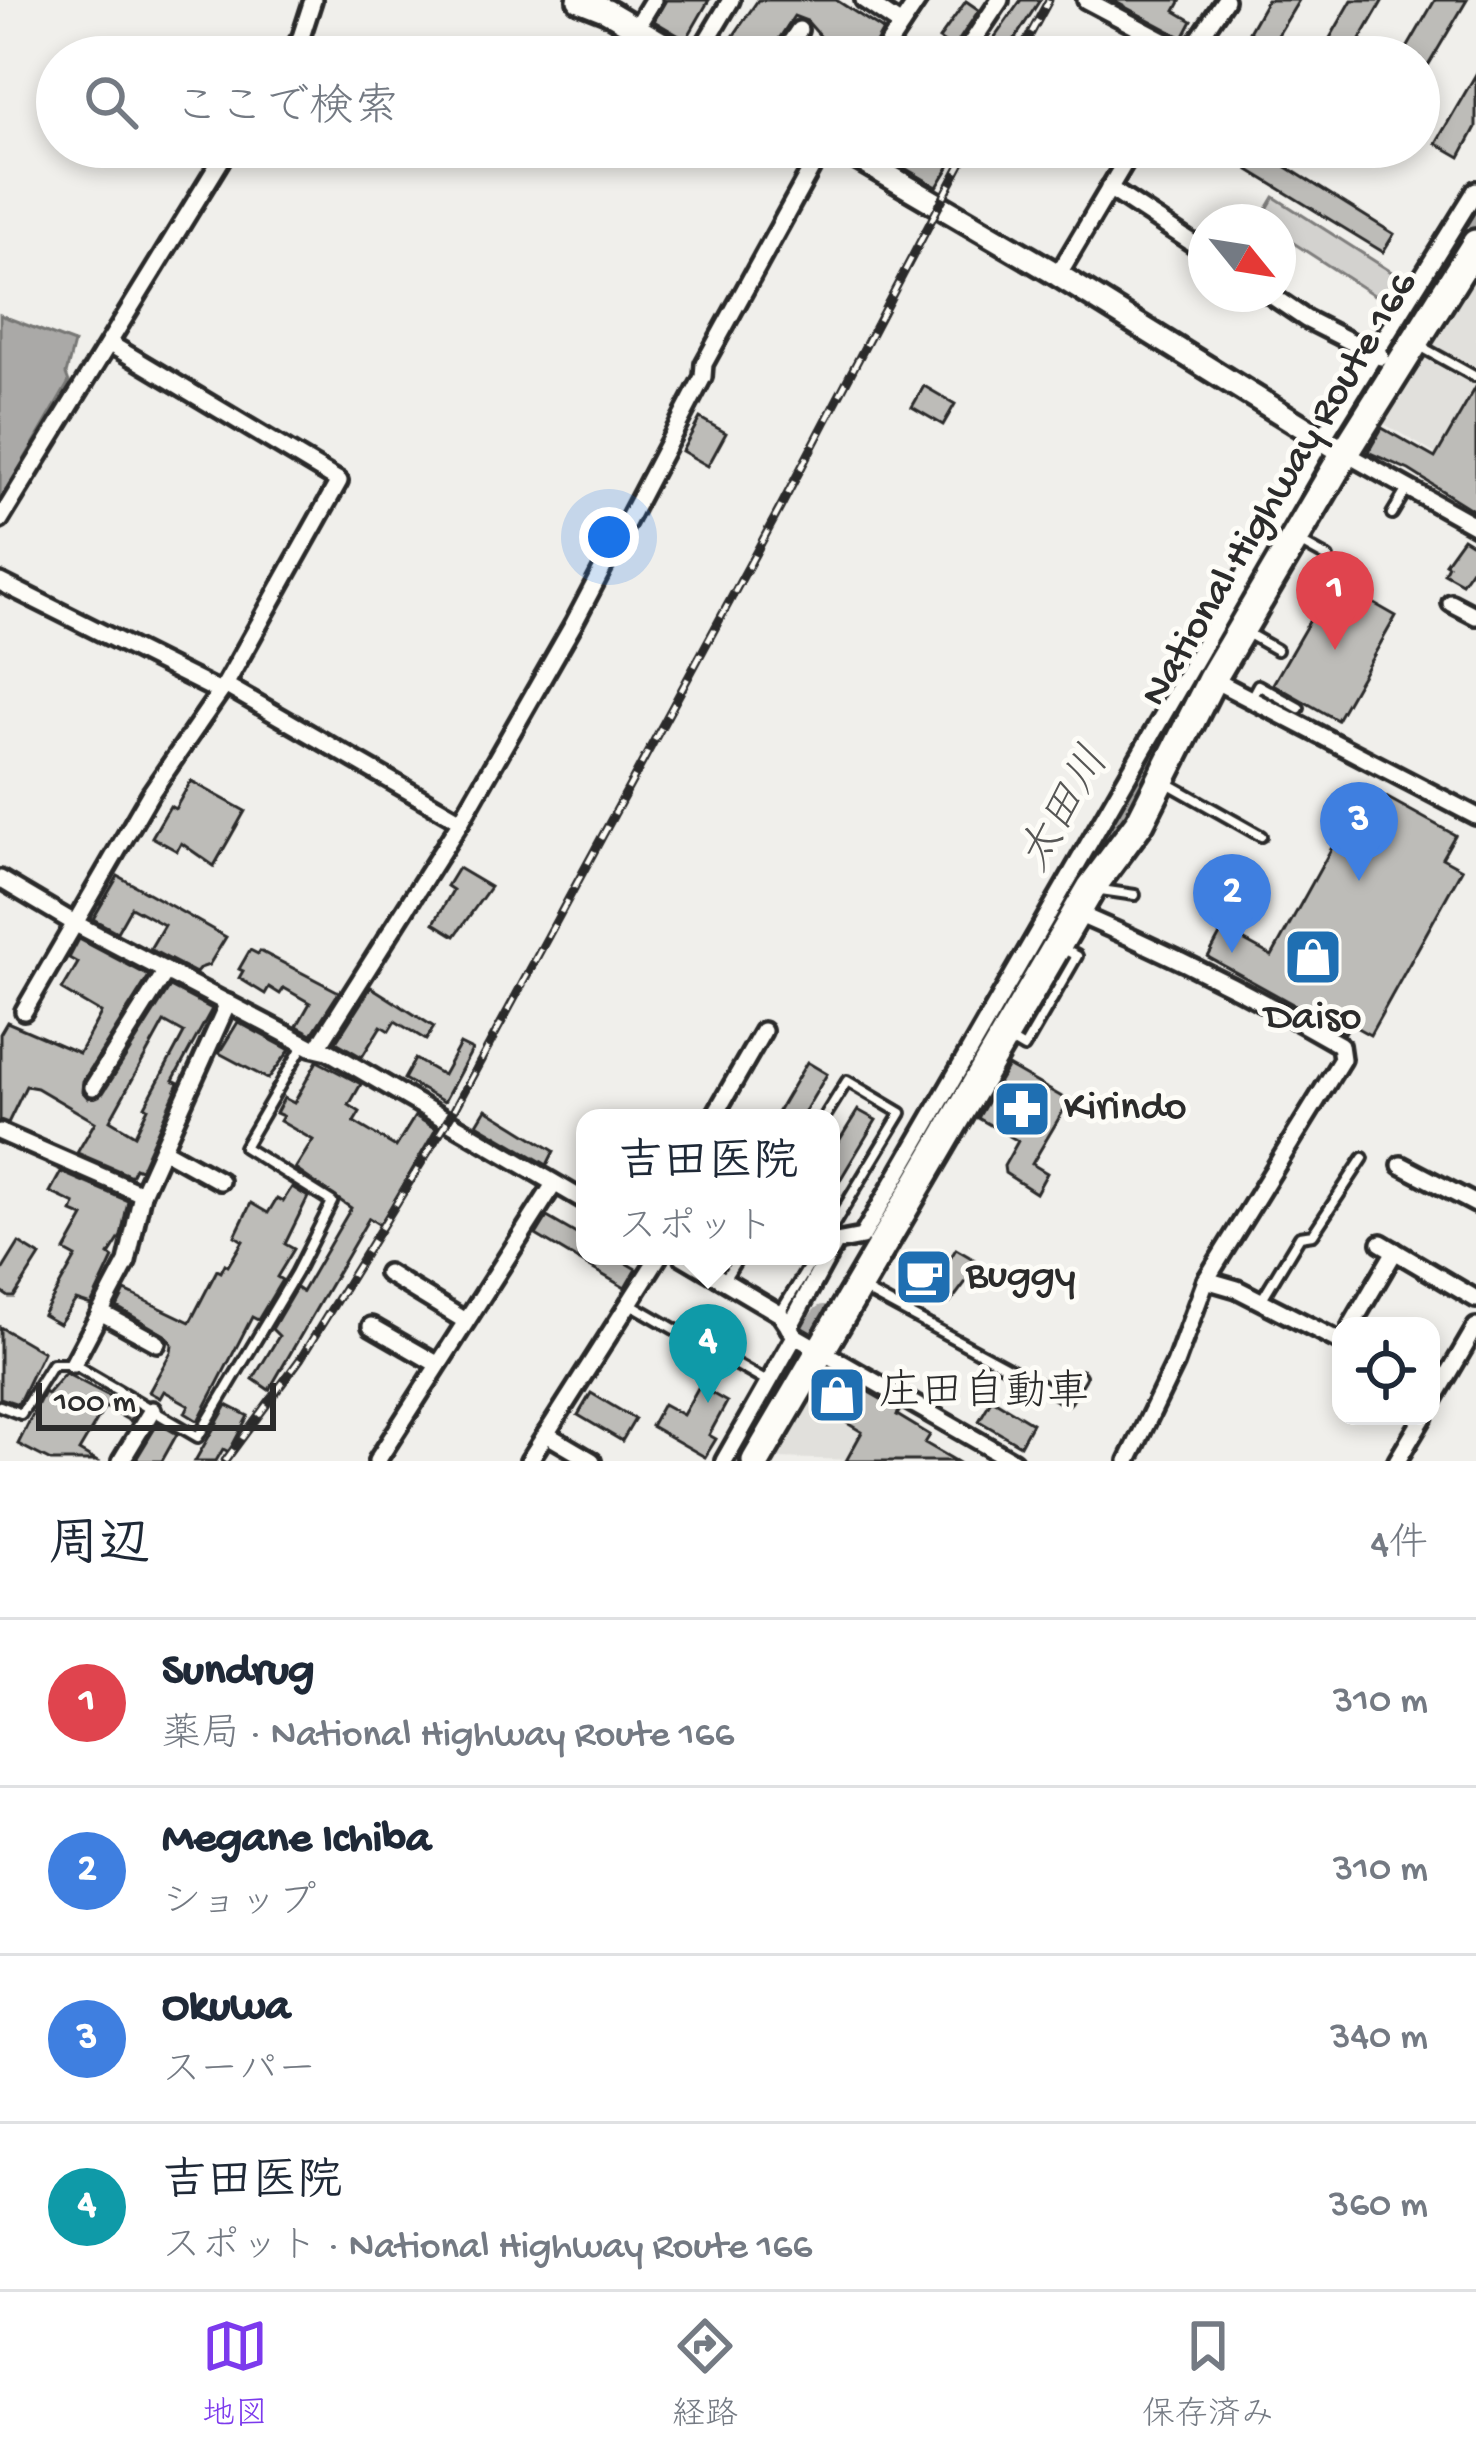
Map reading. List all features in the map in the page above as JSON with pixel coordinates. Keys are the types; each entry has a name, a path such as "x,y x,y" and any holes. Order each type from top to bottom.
{"highway":[{"name":"National Highway Route 166","path":"756,1461 766,1413 800,1336 860,1288 1015,1043 1091,888 1140,822 1212,679 1294,539 1332,445 1384,359 1415,343 1418,306 1476,244"}],"street":[{"path":"303,36 314,0"},
{"path":"579,0 650,36"},
{"path":"636,28 653,0"},
{"path":"710,36 731,0"},
{"path":"864,0 901,26"},
{"path":"895,36 918,0"},
{"path":"976,36 1000,0"},
{"path":"1086,0 1151,36"},
{"path":"1201,36 1225,0"},
{"path":"795,36 799,30"},
{"path":"0,520 216,168"},
{"path":"311,1045 460,821 573,626 703,377 704,364 811,168"},
{"path":"875,168 1332,445 1476,526"},
{"path":"1058,275 1121,168"},
{"path":"1109,188 1188,240"},
{"path":"1296,312 1384,359 1418,306 1476,190"},
{"path":"24,1011 150,794 222,688 339,481 110,344"},
{"path":"840,1241 862,1238 1332,445"},
{"path":"0,582 222,688 460,821"},
{"path":"1451,603 1476,616"},
{"path":"1212,679 1476,816"},
{"path":"0,879 76,924 311,1045 576,1196"},
{"path":"1078,914 1192,963 1340,1045 1342,1059 1206,1280 1175,1364 1128,1461"},
{"path":"93,1087 166,971"},
{"path":"73,1364 127,1262 142,1194 228,1003"},
{"path":"718,1109 763,1031"},
{"path":"0,1132 142,1194"},
{"path":"164,1150 220,1181"},
{"path":"1401,1165 1476,1204"},
{"path":"377,1461 554,1184"},
{"path":"1355,1317 1388,1247 1476,1299"},
{"path":"529,1461 652,1265"},
{"path":"697,1265 800,1336 1013,1461"},
{"path":"724,1461 766,1413 768,1383 800,1336 826,1265"},
{"path":"387,1273 464,1320"},
{"path":"1206,1280 1261,1300 1332,1337"},
{"path":"100,1312 157,1343"},
{"path":"371,1326 437,1364"},
{"path":"1440,1384 1476,1328"},
{"path":"121,1461 152,1411"},
{"path":"1397,1461 1419,1425"},
{"path":"546,1434 592,1461"}],"lane":[{"path":"1415,343 1474,376"},
{"path":"1392,514 1407,489"},
{"path":"1294,539 1328,558"},
{"path":"1241,629 1277,650"},
{"path":"1249,701 1258,685 1299,708"},
{"path":"1162,781 1261,836"},
{"path":"1091,888 1136,895"},
{"path":"0,1406 21,1414 52,1364 73,1364 198,1437 269,1321 332,1202 244,1147 311,1045"},
{"path":"830,1109 847,1081 901,1113 840,1214"},
{"path":"1261,1300 1300,1236 1312,1234 1363,1158"},
{"path":"724,1281 734,1265"},
{"path":"800,1336 812,1265"},
{"path":"860,1288 1066,1399 1080,1376"},
{"path":"629,1303 702,1345"},
{"path":"716,1353 768,1383"}],"shaded area":[{"path":"1296,211 1412,285 1397,310 1296,245"},
{"path":"1476,276 1476,478 1383,423"},
{"path":"0,315 74,343 66,374 69,382 0,502"},
{"path":"825,1362 905,1408 884,1445 911,1461 770,1458"}],"building":[{"path":"666,0 709,0 688,36 679,36 654,21"},
{"path":"758,0 836,0 883,30 880,36 820,36 807,21 794,16 781,36 733,36"},
{"path":"1021,0 1040,0 1017,36 996,36"},
{"path":"1112,0 1181,0 1175,11 1192,21 1184,36"},
{"path":"1267,0 1299,0 1277,36 1249,32"},
{"path":"1352,0 1383,0 1362,36 1331,36"},
{"path":"1435,0 1467,0 1440,46 1440,36 1414,36"},
{"path":"966,1 979,10 962,36 941,36"},
{"path":"1476,74 1476,127 1460,157 1440,145 1440,136"},
{"path":"905,168 948,168 937,187"},
{"path":"1288,168 1394,234 1383,252 1249,170"},
{"path":"924,386 955,404 943,425 912,407"},
{"path":"1476,387 1476,512 1409,470 1368,452 1382,428 1435,458"},
{"path":"700,418 726,433 708,466 682,451"},
{"path":"1463,538 1476,546 1476,563 1462,583 1444,573 1445,563"},
{"path":"1333,580 1396,616 1337,720 1273,684"},
{"path":"191,781 245,811 214,866 181,843 177,851 152,837"},
{"path":"1366,786 1455,835 1442,858 1462,869 1370,1035 1350,1024 1345,1033 1208,957 1223,929 1272,956"},
{"path":"458,868 490,887 455,936 434,923 453,890 447,886"},
{"path":"118,876 226,937 209,965 196,973 150,949 164,925 131,907 117,932 93,919"},
{"path":"79,939 149,976 83,1081 82,1091 88,1098 103,1093 170,987 212,1009 173,1080 179,1083 140,1170 135,1168 131,1176 77,1153 95,1122 37,1088 26,1086 8,1123 0,1120 0,1034 7,1022 79,1053 101,1013 62,990 78,963 69,958","holes":["164,1022 184,1033 135,1135 110,1120"]},
{"path":"250,950 339,992 312,1034 297,1026 310,1003 284,988 280,994 269,987 265,994 239,978"},
{"path":"371,987 434,1027 426,1040 395,1021 389,1031 381,1026 362,1057 336,1042"},
{"path":"238,1022 290,1050 268,1079 219,1053"},
{"path":"460,1044 472,1050 444,1102 404,1079 415,1059 443,1075"},
{"path":"317,1061 361,1084 349,1105 360,1112 354,1122 396,1147 415,1116 436,1129 380,1225 369,1218 269,1390 253,1379 279,1336 272,1329 296,1288 302,1292 351,1208 295,1169 313,1140 280,1121 283,1116 276,1113 284,1098 294,1103"},
{"path":"807,1062 827,1074 806,1109 779,1109"},
{"name":"Kirindo","path":"1008,1066 1069,1101 1032,1164 1047,1173 1036,1193 1005,1173 1018,1141 978,1118"},
{"path":"486,1109 554,1151 547,1165 477,1124"},
{"path":"858,1110 876,1120 840,1180 840,1139"},
{"path":"61,1172 128,1201 121,1236 91,1305 76,1300 59,1324 43,1315 76,1257 65,1251 84,1217 72,1212 75,1204 50,1192"},
{"path":"292,1187 308,1197 285,1244 294,1249 277,1277 282,1280 258,1320 252,1317 198,1421 185,1413 189,1405 164,1391 160,1398 149,1392 172,1344 117,1307 125,1291 190,1322 217,1270 228,1266 243,1241 235,1236 251,1203 268,1213"},
{"path":"547,1217 576,1234 576,1259 536,1235"},
{"path":"19,1243 40,1256 14,1297 9,1297 0,1291 0,1274"},
{"path":"956,1249 980,1263 950,1303 910,1280 920,1263 940,1275"},
{"path":"586,1265 636,1269 625,1288"},
{"path":"0,1327 43,1352 18,1404 0,1398"},
{"path":"65,1373 136,1410 130,1421 105,1407 79,1451 96,1461 51,1461 18,1444 44,1392"},
{"path":"839,1375 900,1410 897,1415 930,1435 925,1443 956,1461 846,1461 862,1432 820,1407"},
{"path":"699,1386 727,1402 709,1435 716,1439 705,1457 651,1426 663,1404 683,1415"},
{"path":"591,1393 635,1419 622,1441 578,1415"},
{"path":"992,1399 1032,1423 1020,1445 979,1421"},
{"path":"227,1405 248,1416 229,1452 223,1449 216,1461 195,1461"},
{"path":"158,1423 177,1434 162,1461 135,1461"}],"waterway":[{"name":"太田川","path":"1412,307 1476,206"},
{"name":"太田川","path":"1045,941 1273,539"},
{"name":"太田川","path":"738,1461 791,1363 825,1320"}],"railway":[{"path":"1029,36 1049,0"},
{"path":"225,1461 301,1358 454,1110 959,168"}],"place":[{"name":"Sundrug","path":"1335,650"},
{"name":"Okuwa","path":"1359,881"},
{"name":"Megane Ichiba","path":"1232,953"},
{"name":"Daiso","path":"1313,957"},
{"name":"Kirindo","path":"1022,1109"},
{"name":"Buggy","path":"924,1277"},
{"name":"庄田自動車","path":"837,1395"},
{"name":"吉田医院","path":"708,1403"}]}
